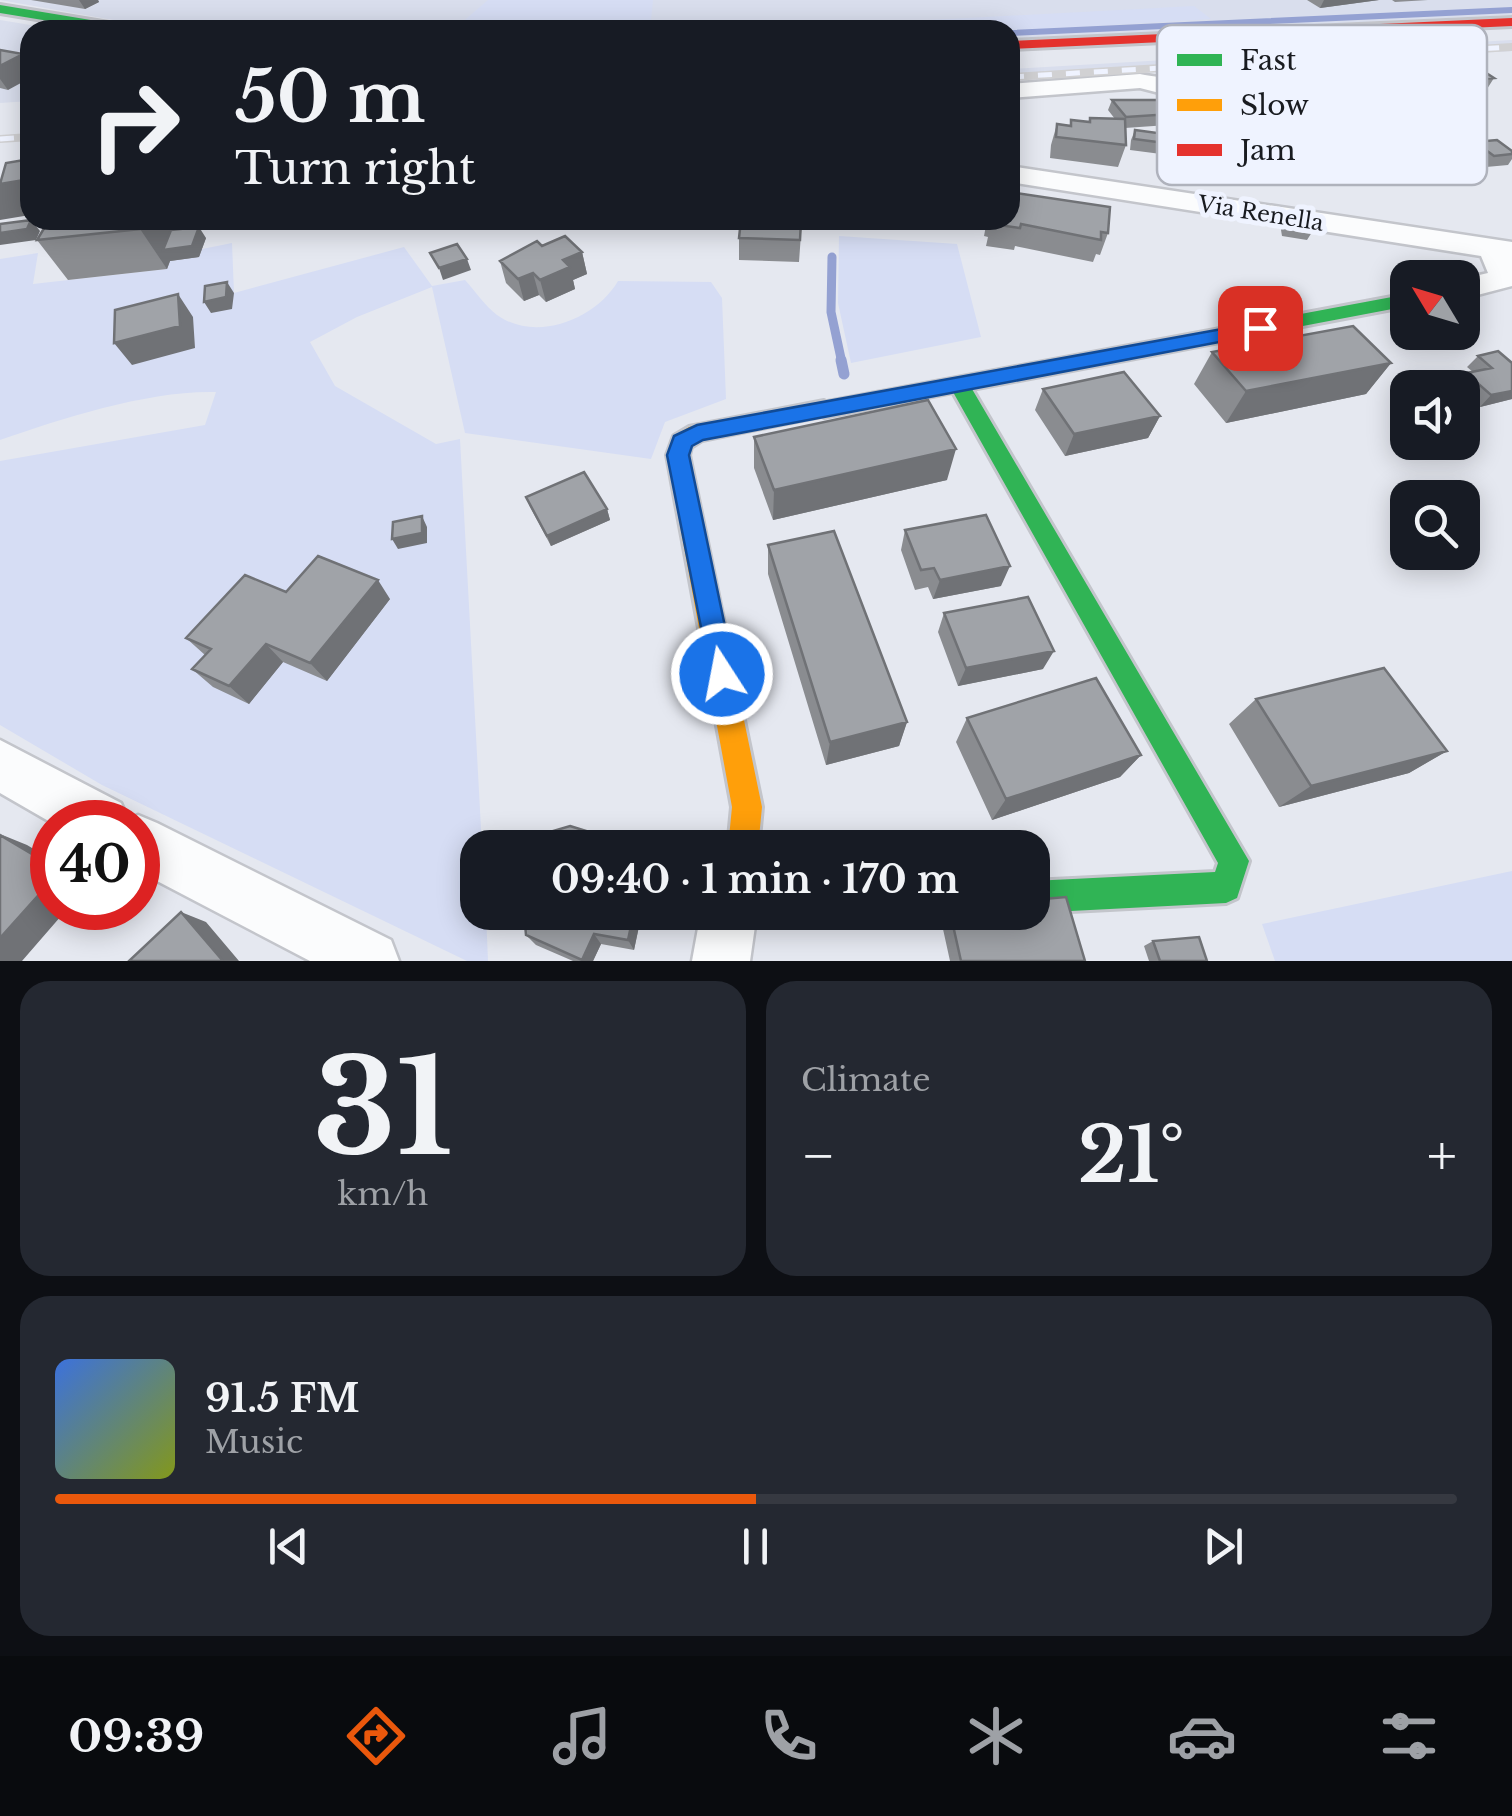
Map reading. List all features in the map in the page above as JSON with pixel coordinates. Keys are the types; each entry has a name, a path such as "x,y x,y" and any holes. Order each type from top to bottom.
{"street":[{"path":"0,9 66,20"},
{"path":"1447,25 1512,22"},
{"path":"1020,45 1157,38"},
{"path":"1020,90 1140,81 1157,85"},
{"name":"Via Renella","path":"1020,176 1502,250"},
{"path":"1480,286 1498,282 1505,276 1502,250"},
{"path":"745,830 748,807 678,455 682,442 697,433 1390,303"},
{"path":"958,382 1234,861 1226,887 1050,896"},
{"path":"0,765 63,800"},
{"path":"160,853 370,961"},
{"path":"721,961 725,930"}],"shaded area":[{"path":"0,0 1512,0 1512,15 1303,25 1157,25 1157,32 1020,39 1020,20 113,20"},
{"path":"488,0 653,0 651,20 465,20"},
{"path":"1194,6 1211,19 1020,30 1020,20 929,20"},
{"path":"0,20 20,23 20,102 0,103"},
{"path":"1512,40 1512,51 1487,52 1487,41"},
{"path":"1157,61 1157,72 1020,80 1020,68"},
{"path":"839,236 957,244 981,337 851,363 838,303"},
{"path":"232,243 234,293 404,247 432,286 465,280 497,315 529,327 547,327 580,316 608,295 618,281 711,282 722,298 726,399 665,422 651,459 465,433 432,287 357,317 310,342 335,386 436,444 460,439 481,830 460,830 460,930 487,930 488,961 467,961 160,813 160,800 133,800 102,785 0,725 0,461 205,425 216,392 135,401 0,440 0,259 38,253 33,284 167,269 170,261 199,257 202,249"},
{"path":"1512,871 1512,961 1275,961 1262,924"}],"building":[{"path":"0,50 20,53 20,56 0,66"},
{"path":"1112,100 1157,100 1157,115 1126,117"},
{"path":"1090,118 1125,119 1126,145 1056,137 1057,124 1071,126 1071,120 1090,122"},
{"path":"1135,130 1157,133 1157,142 1134,139"},
{"path":"1497,140 1512,154 1494,156 1487,151 1487,141"},
{"path":"20,161 20,181 0,184 6,163"},
{"path":"1020,194 1110,207 1108,233 1101,232 1101,240 1021,224 1020,228"},
{"path":"1287,219 1313,223 1314,229 1288,225"},
{"path":"20,221 20,230 0,233 0,224"},
{"path":"43,230 131,230 37,240"},
{"path":"171,230 198,230 192,246 163,250"},
{"path":"740,230 800,230 800,240 739,238"},
{"path":"565,236 582,252 563,260 570,267 540,280 533,273 518,279 500,261 537,241 542,246"},
{"path":"457,244 467,259 439,268 430,253"},
{"path":"227,282 226,297 204,302 205,286"},
{"path":"178,294 180,326 114,343 115,310"},
{"path":"1353,326 1391,363 1246,391 1212,352"},
{"path":"1498,351 1512,363 1512,391 1491,395 1480,385 1480,370 1492,368 1478,356"},
{"path":"1124,372 1160,416 1074,434 1043,389"},
{"path":"928,400 956,449 774,490 754,437"},
{"path":"584,472 607,509 547,536 526,497"},
{"path":"986,515 1010,566 940,580 934,568 921,570 905,530"},
{"path":"422,516 422,533 392,539 393,522"},
{"path":"834,531 907,722 830,742 768,545"},
{"path":"318,556 378,580 310,663 266,644 229,686 192,669 211,649 186,638 245,575 286,592"},
{"path":"1028,597 1054,651 966,668 944,613"},
{"path":"1384,668 1447,751 1311,786 1256,699"},
{"path":"1096,678 1141,755 1006,799 967,718"},
{"path":"0,835 30,853 30,905 0,938"},
{"path":"1066,897 1085,961 961,961 954,930 1050,930 1050,898"},
{"path":"181,912 223,961 129,961"},
{"path":"526,930 630,930 628,940 594,934 582,960 526,935"},
{"path":"1199,937 1207,961 1160,961 1153,941"}],"waterway":[{"path":"1185,25 1512,10"},
{"path":"1020,33 1157,26"},
{"path":"832,257 831,312 842,363"},
{"path":"841,360 844,374"}],"railway":[{"path":"1487,48 1512,47"},
{"path":"1020,76 1157,68"},
{"path":"0,139 20,138"}],"traffic: fast":[{"path":"0,9 67,20"},
{"path":"824,409 1390,303"},
{"path":"958,382 1234,861 1226,887 1050,896"}],"traffic: slow":[{"path":"745,830 747,807 678,455 682,442 697,433 824,409"}],"traffic: jam":[{"path":"1447,25 1512,22"},
{"path":"1020,45 1157,38"}],"route":[{"path":"722,674 678,455 682,442 697,433 1260,328"}]}
